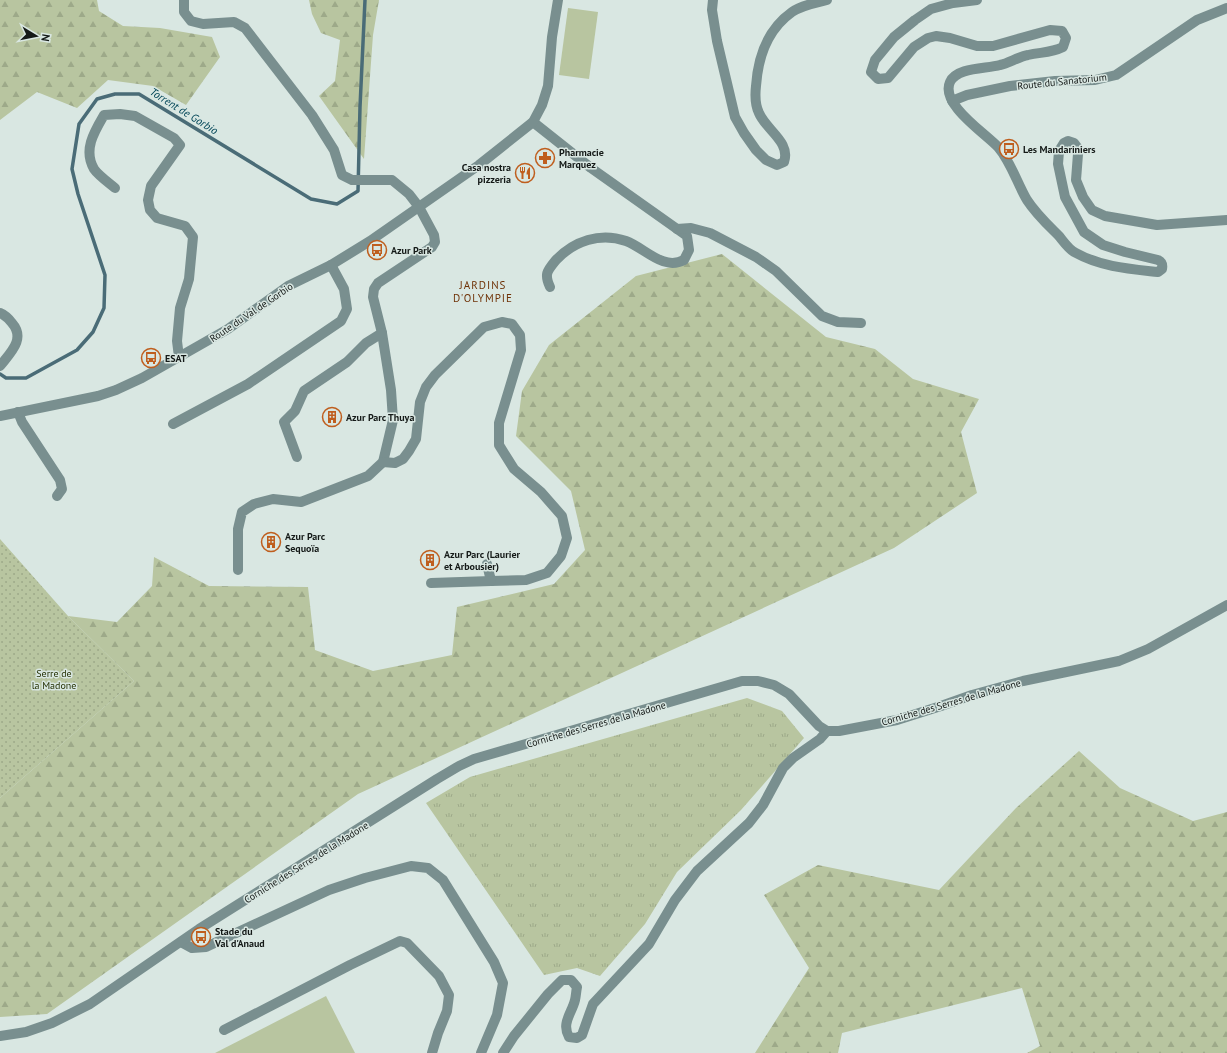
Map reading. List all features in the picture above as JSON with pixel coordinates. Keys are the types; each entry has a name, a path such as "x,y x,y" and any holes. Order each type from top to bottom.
{"street":[{"path":"184,0 184,12 190,21 203,24 234,22 245,28 312,115 334,150 342,175 352,180 392,180 410,194 419,207 434,236 435,242 432,247 378,283 374,290 373,297 382,333 391,390 393,420 383,462 368,476 301,502 273,499 254,504 242,512 238,529 238,570"},
{"name":"Route du Val de Gorbio","path":"0,416 98,396 116,390 142,378 228,329 288,286 331,265 370,241 478,165 533,122 542,105 548,86 552,37 558,0"},
{"path":"713,0 712,10 717,41 735,117 744,134 756,150 766,160 777,165 784,162 786,155 784,146 759,113 755,96 757,73 762,52 770,36 781,21 793,11 809,4 827,0"},
{"path":"977,0 953,3 931,9 915,20 894,38 875,60 871,72 878,80 888,78 914,47 928,38 936,36 950,38 977,46 993,46 1050,30 1062,31 1066,38 1064,47 1054,52 1027,55 1000,65 963,71 954,76 950,82 948,91 952,101 963,115 999,148 1008,161 1027,200 1038,215 1074,253 1095,262 1126,268 1158,272 1162,269 1162,262 1158,260 1124,252 1103,245 1084,232 1065,197 1058,164 1060,151 1064,144 1068,141 1074,143 1077,147 1078,154 1076,180 1083,197 1092,210 1104,216 1157,225 1227,220"},
{"name":"Route du Sanatorium","path":"952,101 967,95 1010,86 1055,81 1095,80 1116,75 1196,20 1227,8"},
{"path":"115,188 94,169 88,153 93,134 104,115 120,114 135,116 174,138 180,145 151,186 148,200 150,210 157,218 185,226 193,237 189,279 180,308 177,341 179,357"},
{"path":"533,122 591,168 686,236 689,250 684,260 678,264 657,259 626,241 612,238 588,239 562,254 554,263 547,272 547,279 550,287"},
{"path":"677,229 691,228 710,233 756,257 776,270 822,316 838,322 861,323"},
{"path":"174,424 248,384 341,320 347,309 344,289 331,265"},
{"path":"0,313 5,315 16,328 18,335 16,344 2,363"},
{"path":"383,462 395,463 403,459 409,451 416,439 420,402 426,387 435,375 484,328 502,322 512,324 520,335 521,350 499,423 499,445 514,469 541,492 562,516 567,538 561,556 546,573 526,580 431,583"},
{"path":"297,457 284,422 295,411 304,391 347,362 366,343 382,333"},
{"path":"18,412 22,422 60,480 62,489 57,496"},
{"path":"487,564 491,581"},
{"name":"Corniche des Serres de la Madone","path":"0,1036 26,1032 52,1023 90,1004 199,928 437,779 474,759 742,681 758,681 774,685 789,694 819,726 827,731 838,731 897,720 972,695 1023,681 1119,661 1131,657 1227,605"},
{"path":"503,1053 514,1036 548,994 562,980 571,980 577,987 575,1001 567,1021 566,1032 569,1037 577,1038 582,1035 593,1004 648,944 675,900 697,870 749,823 763,805 783,768 793,758 820,739 827,731"},
{"path":"181,942 192,948 206,947 329,890 365,878 411,866 428,868 443,880 494,962 503,983 497,1015 481,1053"},
{"path":"224,1030 400,941 407,943 439,976 449,995 447,1011 432,1053"}],"green space":[{"path":"0,0 97,0 99,11 123,26 160,28 212,37 220,57 186,105 153,86 108,80 77,108 37,92 0,120"},
{"path":"309,0 379,0 373,35 364,159 319,96 335,81 340,40 321,33 312,14"},
{"path":"568,8 598,12 589,79 559,75"},
{"path":"722,254 826,337 875,349 913,379 979,399 961,432 977,493 894,548 358,794 47,1014 0,1017 0,798 134,681 68,616 117,622 152,586 154,557 209,586 308,587 315,650 373,671 452,655 457,607 554,584 585,550 571,491 516,436 522,391 549,345 636,276"},
{"name":"Serre de la Madone","path":"0,539 68,616 134,681 0,798"},
{"path":"747,698 782,711 804,738 741,810 677,872 645,924 600,976 577,968 544,975 426,803 470,777"},
{"path":"1079,751 1120,788 1193,821 1227,812 1227,1053 1027,1053 1040,1046 1022,988 842,1033 838,1053 755,1053 809,968 764,895 818,865 939,890 1016,808"},
{"path":"326,996 355,1053 215,1053"}],"waterway":[{"name":"Torrent de Gorbio","path":"0,374 6,378 26,378 77,350 93,332 104,308 105,275 78,194 72,169 79,124 97,99 115,94 139,94 311,199 337,204 358,191 365,0"}],"place":[{"name":"Les Mandariniers","path":"1009,149"},
{"name":"Pharmacie Marquez","path":"545,158"},
{"name":"Casa nostra pizzeria","path":"525,173"},
{"name":"Azur Park","path":"377,250"},
{"name":"ESAT","path":"151,358"},
{"name":"Azur Parc Thuya","path":"332,417"},
{"name":"Azur Parc Sequoïa","path":"271,542"},
{"name":"Azur Parc (Laurier et Arbousier)","path":"430,560"},
{"name":"Stade du Val d'Anaud","path":"201,937"}],"district":[{"name":"JARDINS D'OLYMPIE","path":"483,291"}]}
